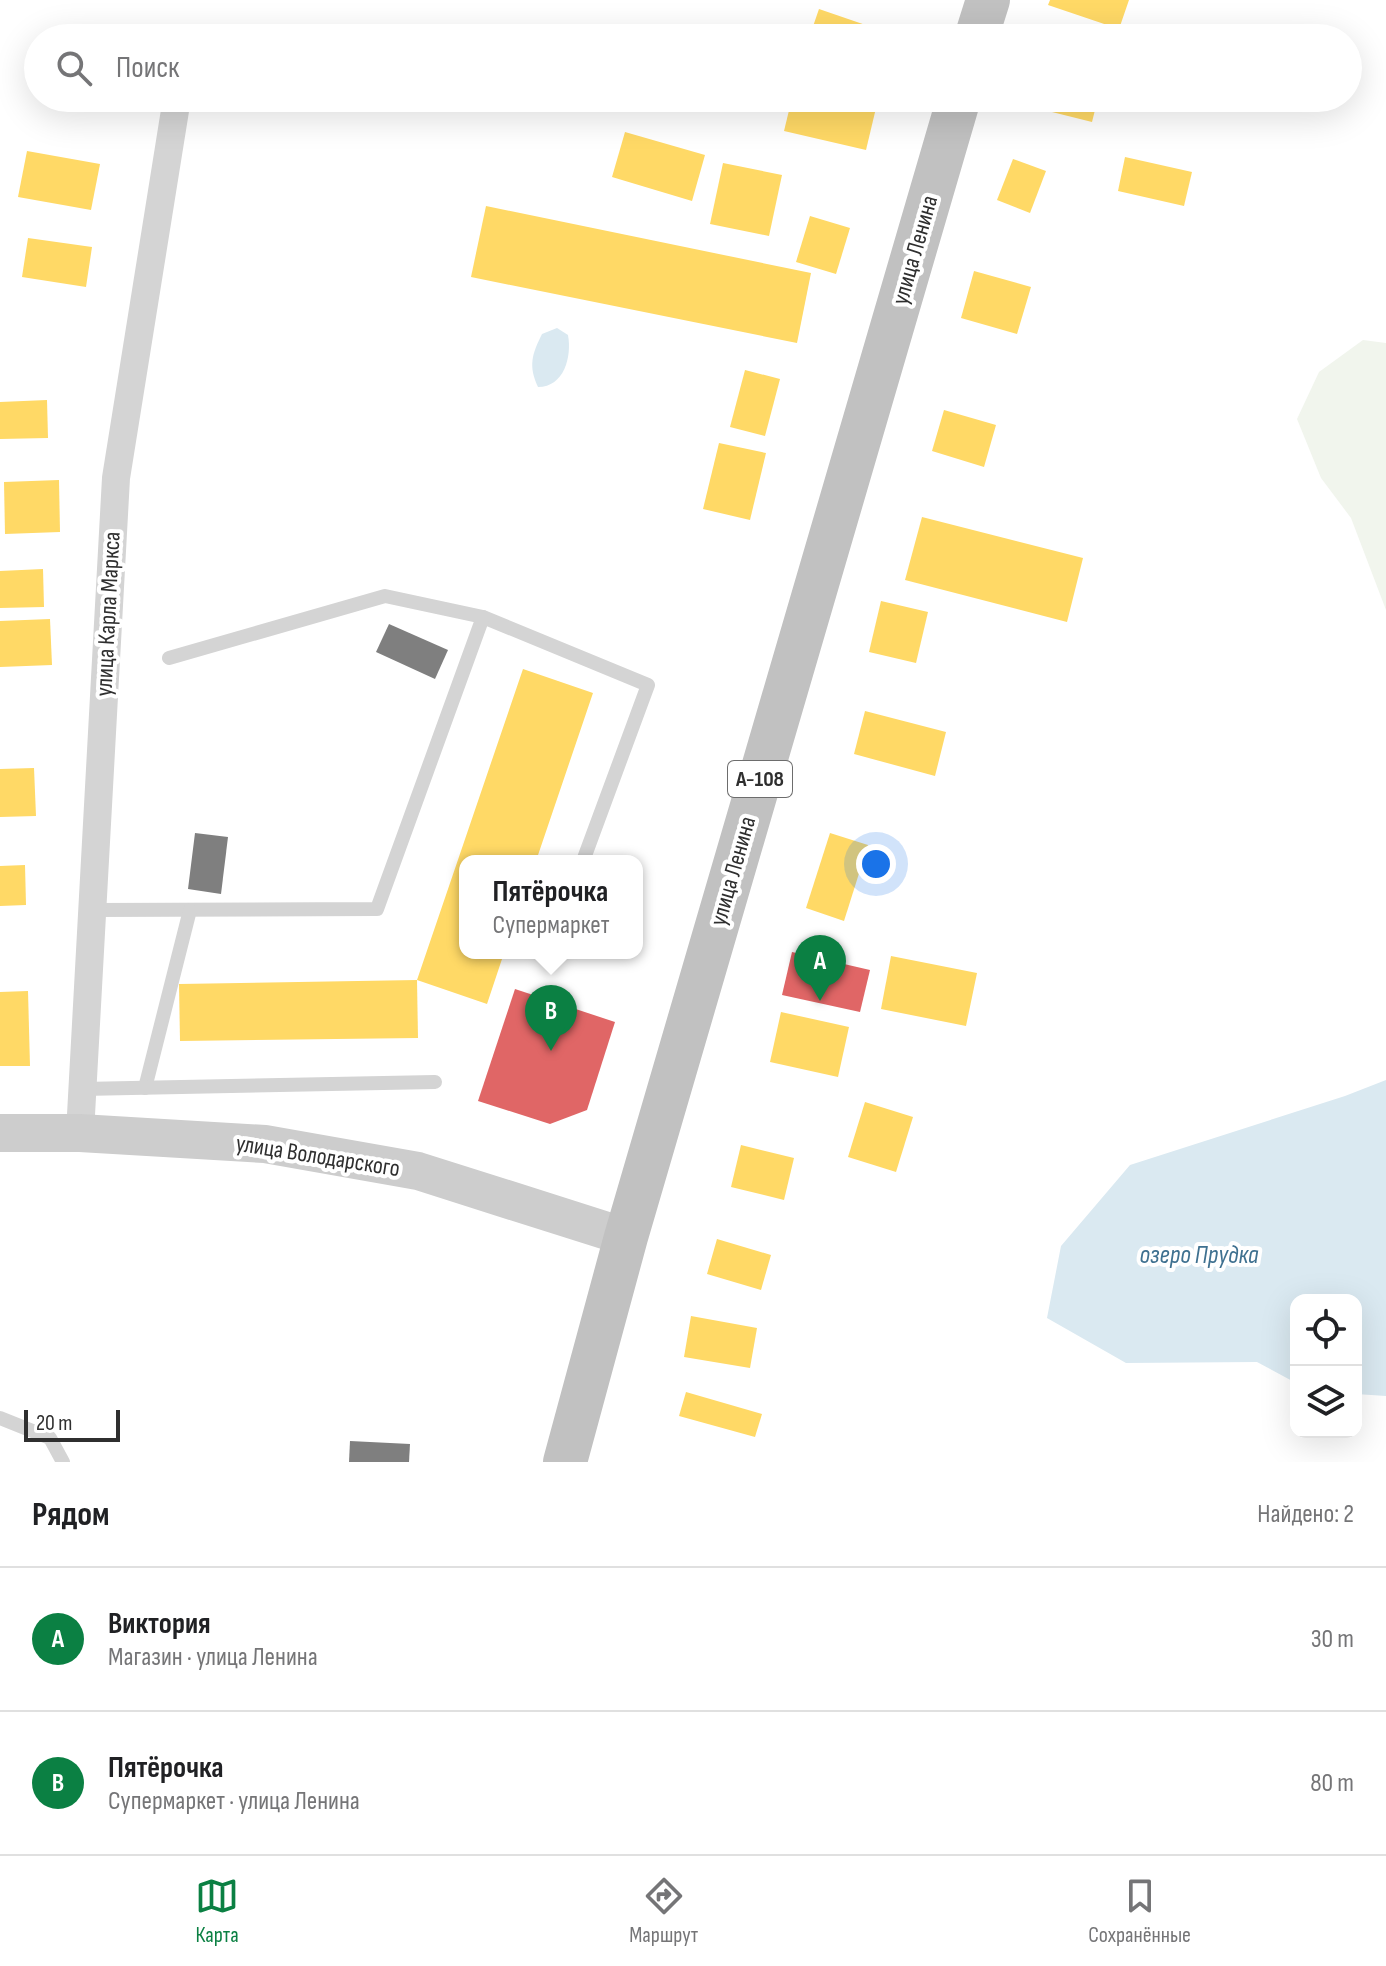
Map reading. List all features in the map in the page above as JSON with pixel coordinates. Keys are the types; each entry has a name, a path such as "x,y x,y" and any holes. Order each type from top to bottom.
{"highway":[{"path":"980,24 988,0"},
{"name":"улица Ленина","path":"565,1462 626,1237 955,112"}],"street":[{"name":"улица Карла Маркса","path":"80,1133 116,478 175,112"},
{"name":"улица Володарского","path":"0,1133 80,1133 265,1144 418,1171 626,1237"}],"lane":[{"path":"169,658 385,596 483,617 648,685 585,855"},
{"path":"92,910 377,909 483,617"},
{"path":"145,1088 190,910"},
{"path":"82,1089 435,1082"},
{"path":"0,1418 50,1438 63,1462"}],"shaded area":[{"path":"1363,340 1386,343 1386,610 1351,518 1321,478 1297,419 1319,372"}],"water":[{"path":"557,328 568,335 567,361 554,382 538,387 532,366 534,354 542,334"},
{"name":"озеро Прудка","path":"1386,1080 1386,1396 1362,1394 1362,1294 1290,1294 1290,1380 1257,1362 1126,1363 1047,1318 1061,1246 1130,1165"}],"building: Жильё":[{"path":"1050,0 1129,0 1121,24 1104,24 1048,5"},
{"path":"819,9 863,24 814,24"},
{"path":"789,112 875,112 866,150 784,131"},
{"path":"1052,112 1094,112 1092,122"},
{"path":"625,132 705,155 692,201 612,177"},
{"path":"27,151 100,164 91,210 18,197"},
{"path":"1125,157 1192,172 1184,206 1118,191"},
{"path":"1013,159 1046,171 1030,213 997,200"},
{"path":"723,163 782,175 769,236 710,224"},
{"path":"486,206 811,273 797,343 471,277"},
{"path":"810,216 850,228 836,274 796,262"},
{"path":"28,238 92,247 86,287 22,277"},
{"path":"974,271 1031,287 1017,334 961,318"},
{"path":"745,370 780,379 765,436 730,427"},
{"path":"47,400 48,438 0,439 0,402"},
{"path":"944,410 996,425 984,467 932,451"},
{"path":"719,443 766,453 750,520 703,509"},
{"path":"59,480 60,532 5,534 4,482"},
{"path":"922,517 1083,558 1067,622 905,580"},
{"path":"43,569 44,607 0,608 0,571"},
{"path":"881,601 928,612 916,663 869,652"},
{"path":"50,619 52,665 0,667 0,621"},
{"path":"523,669 593,693 538,855 460,855"},
{"path":"865,711 946,732 935,776 854,754"},
{"path":"34,768 36,816 0,817 0,769"},
{"path":"830,833 868,845 844,921 806,908"},
{"path":"459,857 459,959 502,959 487,1004 417,980"},
{"path":"25,865 26,905 0,906 0,866"},
{"path":"891,956 977,973 966,1026 881,1009"},
{"path":"417,980 418,1038 180,1041 179,984"},
{"path":"28,991 30,1066 0,1066 0,992"},
{"path":"781,1012 849,1027 838,1077 770,1062"},
{"path":"865,1102 913,1117 896,1172 848,1157"},
{"path":"741,1145 794,1158 784,1200 731,1187"},
{"path":"717,1239 771,1255 761,1290 707,1274"},
{"path":"691,1316 757,1328 750,1368 684,1357"},
{"path":"686,1392 762,1414 755,1437 679,1416"}],"building: Торговля":[{"path":"792,952 870,970 860,1012 782,995"},
{"path":"515,989 615,1022 587,1110 550,1124 478,1101"}],"building: Прочее":[{"path":"389,624 448,650 435,679 376,652"},
{"path":"195,833 228,837 221,894 188,889"},
{"path":"350,1441 410,1444 409,1462 349,1462"}],"place":[{"name":"Виктория","path":"820,1001"},
{"name":"Пятёрочка","path":"551,1051"}]}
